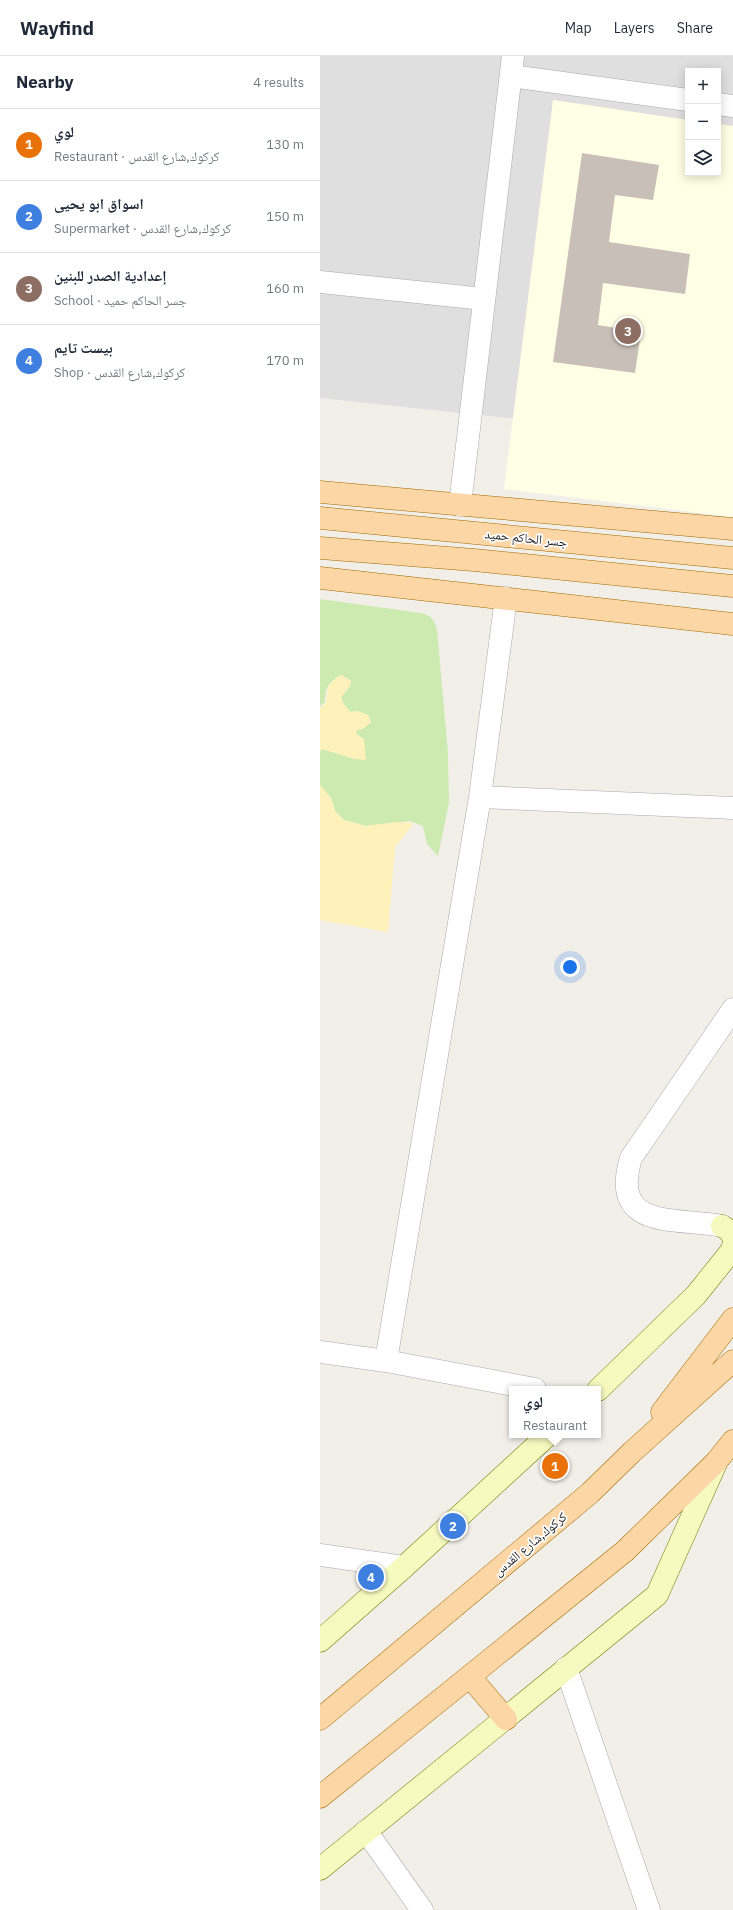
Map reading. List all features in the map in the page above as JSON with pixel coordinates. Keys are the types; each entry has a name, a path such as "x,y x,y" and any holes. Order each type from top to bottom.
{"main road":[{"path":"320,492 733,529"},
{"name":"جسر الحاكم حميد","path":"320,518 733,558"},
{"name":"جسر الحاكم حميد","path":"320,548 474,560 733,586"},
{"path":"320,578 733,624"},
{"path":"632,1452 733,1319"},
{"name":"كركوك,شارع القدس","path":"320,1718 590,1493 632,1452 733,1361"},
{"path":"320,1797 625,1551 716,1462 733,1441"},
{"path":"470,1677 506,1719"}],"street":[{"path":"460,505 512,66 685,99"},
{"path":"721,104 733,106"},
{"path":"320,282 484,299"},
{"path":"386,1361 480,797 506,598"},
{"path":"480,797 733,808"},
{"path":"727,1232 706,1223 656,1219 643,1214 634,1205 628,1190 626,1174 631,1158 733,1009"},
{"path":"601,1387 696,1295 732,1250 733,1246"},
{"path":"320,1352 386,1361 519,1386"},
{"path":"320,1641 404,1567 545,1438"},
{"path":"320,1868 506,1719 566,1668 657,1595 716,1462"},
{"path":"320,1555 404,1567"},
{"path":"566,1668 649,1910"},
{"path":"366,1831 422,1910"}],"shaded area":[{"path":"320,56 733,56 733,297 704,439 320,398"},
{"path":"553,100 685,120 685,176 721,176 721,124 733,126 733,517 504,489"}],"green space":[{"path":"320,599 421,613 432,618 435,623 437,629 448,754 449,803 438,856 427,844 423,826 410,821 366,826 344,820 335,811 331,798 320,785 320,751 322,749 355,759 364,739 356,734 357,730 371,722 368,715 357,711 350,712 343,703 341,697 350,686 351,681 341,675 333,680 328,686 325,702 320,706"}],"sand":[{"path":"341,675 351,681 350,686 341,697 343,703 350,712 357,711 368,715 371,722 363,729 357,730 356,734 364,739 366,760 355,759 322,749 320,751 320,708 326,703 330,684"},
{"path":"320,785 331,798 335,811 344,820 366,826 397,822 414,823 395,847 388,932 320,920"}],"building":[{"path":"582,153 659,165 653,200 615,195 609,242 690,254 685,294 603,283 598,325 641,332 635,373 553,362"}],"place":[{"name":"إعدادية الصدر للبنين","path":"628,331"},
{"name":"لوي","path":"555,1466"},
{"name":"اسواق ابو يحيى","path":"453,1526"},
{"name":"بيست تايم","path":"371,1577"}]}
